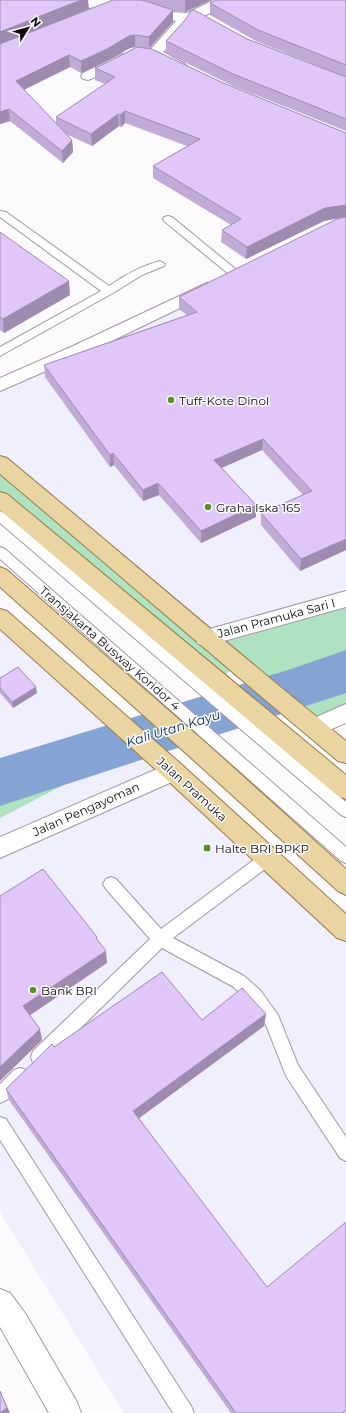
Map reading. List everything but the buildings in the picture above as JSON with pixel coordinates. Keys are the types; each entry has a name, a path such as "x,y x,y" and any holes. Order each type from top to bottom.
{"main road":[{"path":"0,463 206,638 346,754"},
{"path":"0,499 237,697 271,738 346,789"},
{"path":"0,575 197,749 346,884"},
{"path":"98,582 143,583"},
{"name":"Jalan Pramuka","path":"0,617 165,764 346,930"}],"street":[{"path":"51,0 77,4 129,3 145,6"},
{"path":"88,76 126,56 156,51 191,16 225,0"},
{"path":"87,16 119,3"},
{"path":"160,12 174,17 191,16 213,24"},
{"path":"145,53 193,74"},
{"path":"0,385 84,347 242,271"},
{"name":"Jalan Pramuka Sari I","path":"206,638 346,599"},
{"path":"309,722 346,714"},
{"name":"Jalan Pengayoman","path":"0,848 165,764"},
{"path":"0,1302 15,1323 66,1413"}],"lane":[{"path":"2,214 108,291"},
{"path":"168,219 242,271"},
{"path":"1,350 108,291 145,268 160,264"},
{"path":"0,516 214,699 271,738 346,811"},
{"name":"Transjakarta Busway Koridor 4","path":"0,552 346,856"},
{"path":"0,1095 160,939 268,858"},
{"path":"111,884 160,939 238,981 254,995 272,1020 292,1070 346,1152"},
{"path":"0,1125 184,1413"}],"shaded area":[{"path":"233,281 346,372 346,596 206,638 0,463 0,387"},
{"path":"0,615 346,930 346,1413 124,1413 0,1212"}],"green space":[{"path":"0,463 207,638 346,596 346,710 316,722 237,664 218,682 0,498"},
{"path":"55,775 75,779 0,818 0,796"}],"waterway":[{"name":"Kali Utan Kayu","path":"0,782 298,688 346,671"}],"place":[{"name":"Tuff-Kote Dinol","path":"171,400"},
{"name":"Graha Iska 165","path":"208,507"},
{"name":"Halte BRI BPKP","path":"207,848"},
{"name":"Bank BRI","path":"33,990"}]}
